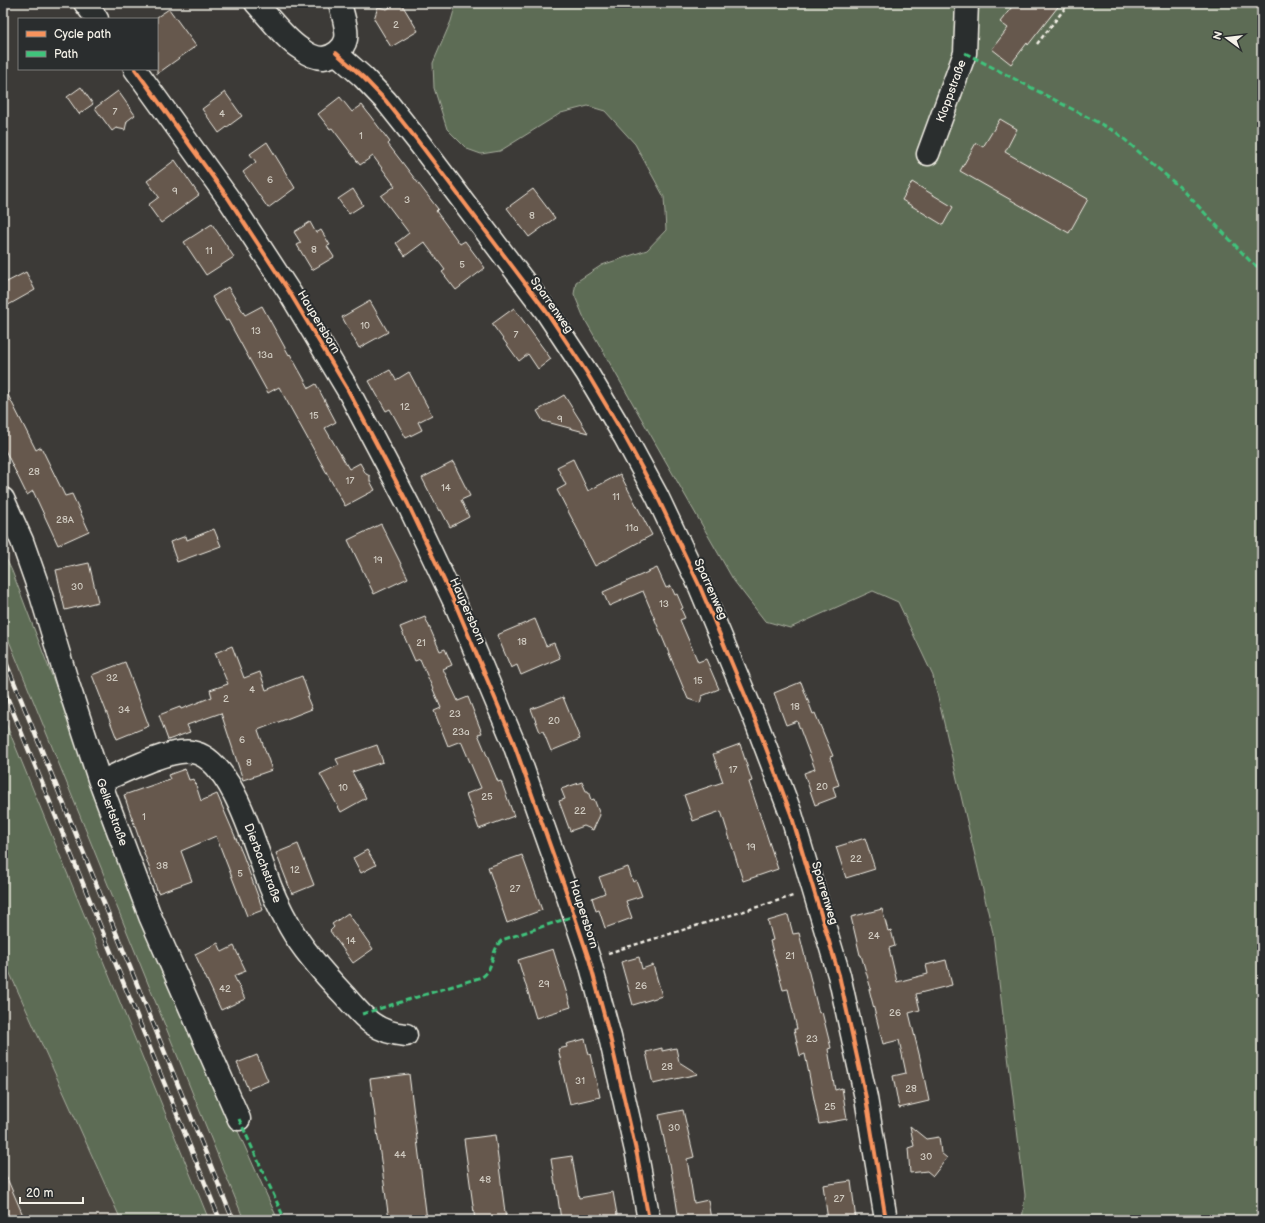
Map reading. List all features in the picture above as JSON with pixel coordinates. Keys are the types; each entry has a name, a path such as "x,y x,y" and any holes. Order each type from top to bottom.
{"street":[{"path":"85,3 96,18"},
{"path":"256,3 300,49 312,56 324,58 336,53 342,47 346,39 345,23 340,3"},
{"name":"Kloppstraße","path":"928,154 965,53 967,3"},
{"name":"Sparrenweg","path":"336,53 368,82 386,101 546,311 587,373 625,436 658,496 703,594 755,719 791,814 839,975 866,1098 886,1220"},
{"name":"Haupersborn","path":"136,70 228,198 290,292 348,390 408,504 455,603 513,741 589,959 610,1037 637,1155 649,1220"},
{"name":"Gellertstraße","path":"3,499 22,541 41,595 100,782 150,916 239,1119"},
{"name":"Dierbachstraße","path":"100,782 145,762 181,752 200,754 213,763 237,798 246,818 266,877 291,929 303,946 336,987 372,1024 393,1034 406,1036"}],"path":[{"path":"1038,44 1069,3"},
{"path":"589,959 813,889"}],"shaded area":[{"path":"3,626 244,1220 209,1220 3,716"},
{"path":"3,958 41,1042 121,1220 3,1220"}],"green space":[{"path":"456,3 1262,3 1262,1220 1022,1220 1025,1195 993,933 933,676 898,602 873,591 790,628 765,621 734,581 584,318 574,294 576,282 602,265 647,250 666,230 664,197 635,144 605,111 588,106 561,113 500,151 481,154 467,149 447,129 434,88 433,63 451,21"},
{"path":"3,552 12,571 157,952 278,1220 244,1220 3,626"},
{"path":"3,716 209,1220 121,1220 3,958"}],"building":[{"path":"397,3 401,3 418,31 391,47 374,19 378,7 387,9"},
{"path":"1015,3 1061,3 1011,64 992,49 1008,28 1000,22"},
{"path":"169,9 196,46 157,74 158,18 157,17"},
{"path":"81,87 93,104 79,114 67,97"},
{"path":"118,91 135,115 127,121 125,130 116,128 112,131 95,108"},
{"path":"225,92 242,116 219,133 202,109"},
{"path":"340,97 352,112 362,105 390,142 388,144 438,209 436,211 460,244 465,241 485,268 456,290 442,272 445,270 424,242 405,256 396,243 409,233 381,196 395,186 373,156 360,165 332,128 330,129 318,114"},
{"path":"1000,119 1017,129 1005,152 1088,199 1069,233 960,171 976,143 983,147"},
{"path":"267,142 295,188 268,208 243,172 256,162 250,154"},
{"path":"175,160 199,195 161,223 148,205 159,197 147,181"},
{"path":"912,182 953,207 943,225 902,200"},
{"path":"353,189 363,205 349,214 338,199"},
{"path":"533,189 555,218 529,237 507,208"},
{"path":"310,222 316,233 321,230 330,245 327,246 334,257 312,270 297,245 301,243 294,232"},
{"path":"212,224 234,257 206,275 184,242"},
{"path":"26,272 35,290 3,308 3,284"},
{"path":"228,287 245,315 262,306 309,388 316,384 336,422 325,428 349,469 360,463 366,474 370,476 370,481 375,490 345,506 279,387 268,393 228,320 226,321 212,297"},
{"path":"370,301 388,332 359,348 342,317"},
{"path":"514,308 551,359 538,369 528,354 519,361 492,324"},
{"path":"390,370 396,380 409,372 432,415 418,422 422,430 406,438 390,409 386,411 369,381"},
{"path":"3,385 36,450 41,447 65,496 72,494 89,531 58,545 33,491 27,495 3,446"},
{"path":"564,395 588,433 543,421 537,411"},
{"path":"573,459 588,491 620,474 652,535 595,566 557,490 566,485 557,467"},
{"path":"453,462 470,496 461,500 469,517 450,527 441,510 439,511 422,478"},
{"path":"381,524 408,578 374,594 348,540"},
{"path":"214,529 221,546 177,562 170,542 186,536 187,540"},
{"path":"89,563 98,602 65,610 56,570"},
{"path":"657,568 666,588 671,586 675,595 677,594 683,608 681,609 685,618 680,620 698,662 706,659 719,689 702,696 700,703 688,699 643,591 609,606 603,592"},
{"path":"425,617 440,651 445,649 452,665 443,669 458,701 468,697 482,733 478,734 498,782 501,781 514,816 479,829 466,794 481,788 461,741 448,746 434,711 441,708 420,659 415,661 400,627"},
{"path":"535,619 546,646 554,643 560,658 521,675 517,665 511,668 497,635"},
{"path":"232,646 244,678 260,672 266,690 302,676 309,696 307,697 312,709 258,730 272,770 243,780 221,713 187,725 190,732 168,740 159,715 180,707 181,709 212,697 210,690 228,684 215,653"},
{"path":"125,662 149,726 117,739 92,675"},
{"path":"801,682 813,714 815,713 833,756 830,757 839,785 833,787 836,797 815,805 804,773 815,769 797,721 786,725 774,693"},
{"path":"563,697 580,739 551,751 543,731 540,732 531,709"},
{"path":"740,744 752,781 749,782 778,869 743,881 721,811 693,821 684,795 723,782 713,754"},
{"path":"377,745 383,762 352,772 366,798 341,812 320,774 339,765 336,759"},
{"path":"185,769 189,780 194,779 201,801 217,794 243,855 263,910 247,916 216,836 181,851 192,881 158,893 124,795 170,779 168,775"},
{"path":"582,782 586,791 588,791 591,800 594,799 600,815 593,830 584,826 570,831 559,801 565,799 561,789"},
{"path":"865,838 875,869 846,878 836,847"},
{"path":"298,844 314,885 292,894 276,853"},
{"path":"367,850 376,865 361,873 353,858"},
{"path":"522,855 542,910 507,923 488,867"},
{"path":"628,867 633,882 636,880 642,896 626,901 632,918 605,928 599,910 596,911 592,898 605,893 599,877"},
{"path":"882,909 888,931 891,930 895,946 889,948 897,982 928,974 926,965 946,960 952,985 916,994 920,1010 909,1013 929,1101 899,1108 893,1076 906,1073 899,1040 883,1044 869,989 871,989 860,955 851,917"},
{"path":"348,913 373,949 353,963 330,931 334,927 332,924"},
{"path":"788,915 793,934 799,933 819,1013 822,1012 831,1048 828,1049 835,1090 842,1088 847,1119 819,1124 805,1054 800,1056 794,1029 797,1029 788,989 783,990 770,941 773,940 768,921"},
{"path":"218,943 222,952 234,946 246,971 234,976 245,999 221,1010 195,954"},
{"path":"553,949 571,1007 536,1018 518,960"},
{"path":"639,957 642,969 653,965 662,996 633,1005 621,962"},
{"path":"585,1039 600,1097 570,1104 558,1049 567,1047 566,1044"},
{"path":"662,1048 662,1051 676,1048 679,1062 698,1074 653,1084 646,1052"},
{"path":"257,1055 268,1081 248,1089 237,1063"},
{"path":"409,1074 427,1220 389,1220 370,1079"},
{"path":"683,1110 694,1157 687,1159 694,1203 708,1200 711,1220 679,1220 670,1163 659,1115"},
{"path":"910,1126 926,1139 939,1137 941,1153 947,1158 933,1176 927,1171 910,1173 908,1148 914,1146"},
{"path":"495,1135 506,1220 475,1220 464,1139"},
{"path":"572,1156 579,1198 613,1192 618,1220 561,1220 551,1159"},
{"path":"3,1169 25,1220 3,1220"},
{"path":"851,1181 856,1220 828,1220 823,1185"}],"railway":[{"path":"3,655 233,1220"},
{"path":"3,687 220,1220"}],"marked path":[{"path":"965,53 1116,132 1184,191 1251,262 1262,270"},
{"path":"362,1014 482,977 486,974 498,944 502,940 574,916"},
{"path":"239,1119 285,1220"}],"cycle path":[{"path":"336,53 363,77 386,101 546,311 587,373 625,437 657,496 700,587 755,719 791,814 839,975 866,1098 886,1220"},
{"path":"136,70 228,198 290,293 348,390 408,504 455,603 513,741 589,959 610,1037 637,1155 649,1220"}]}
